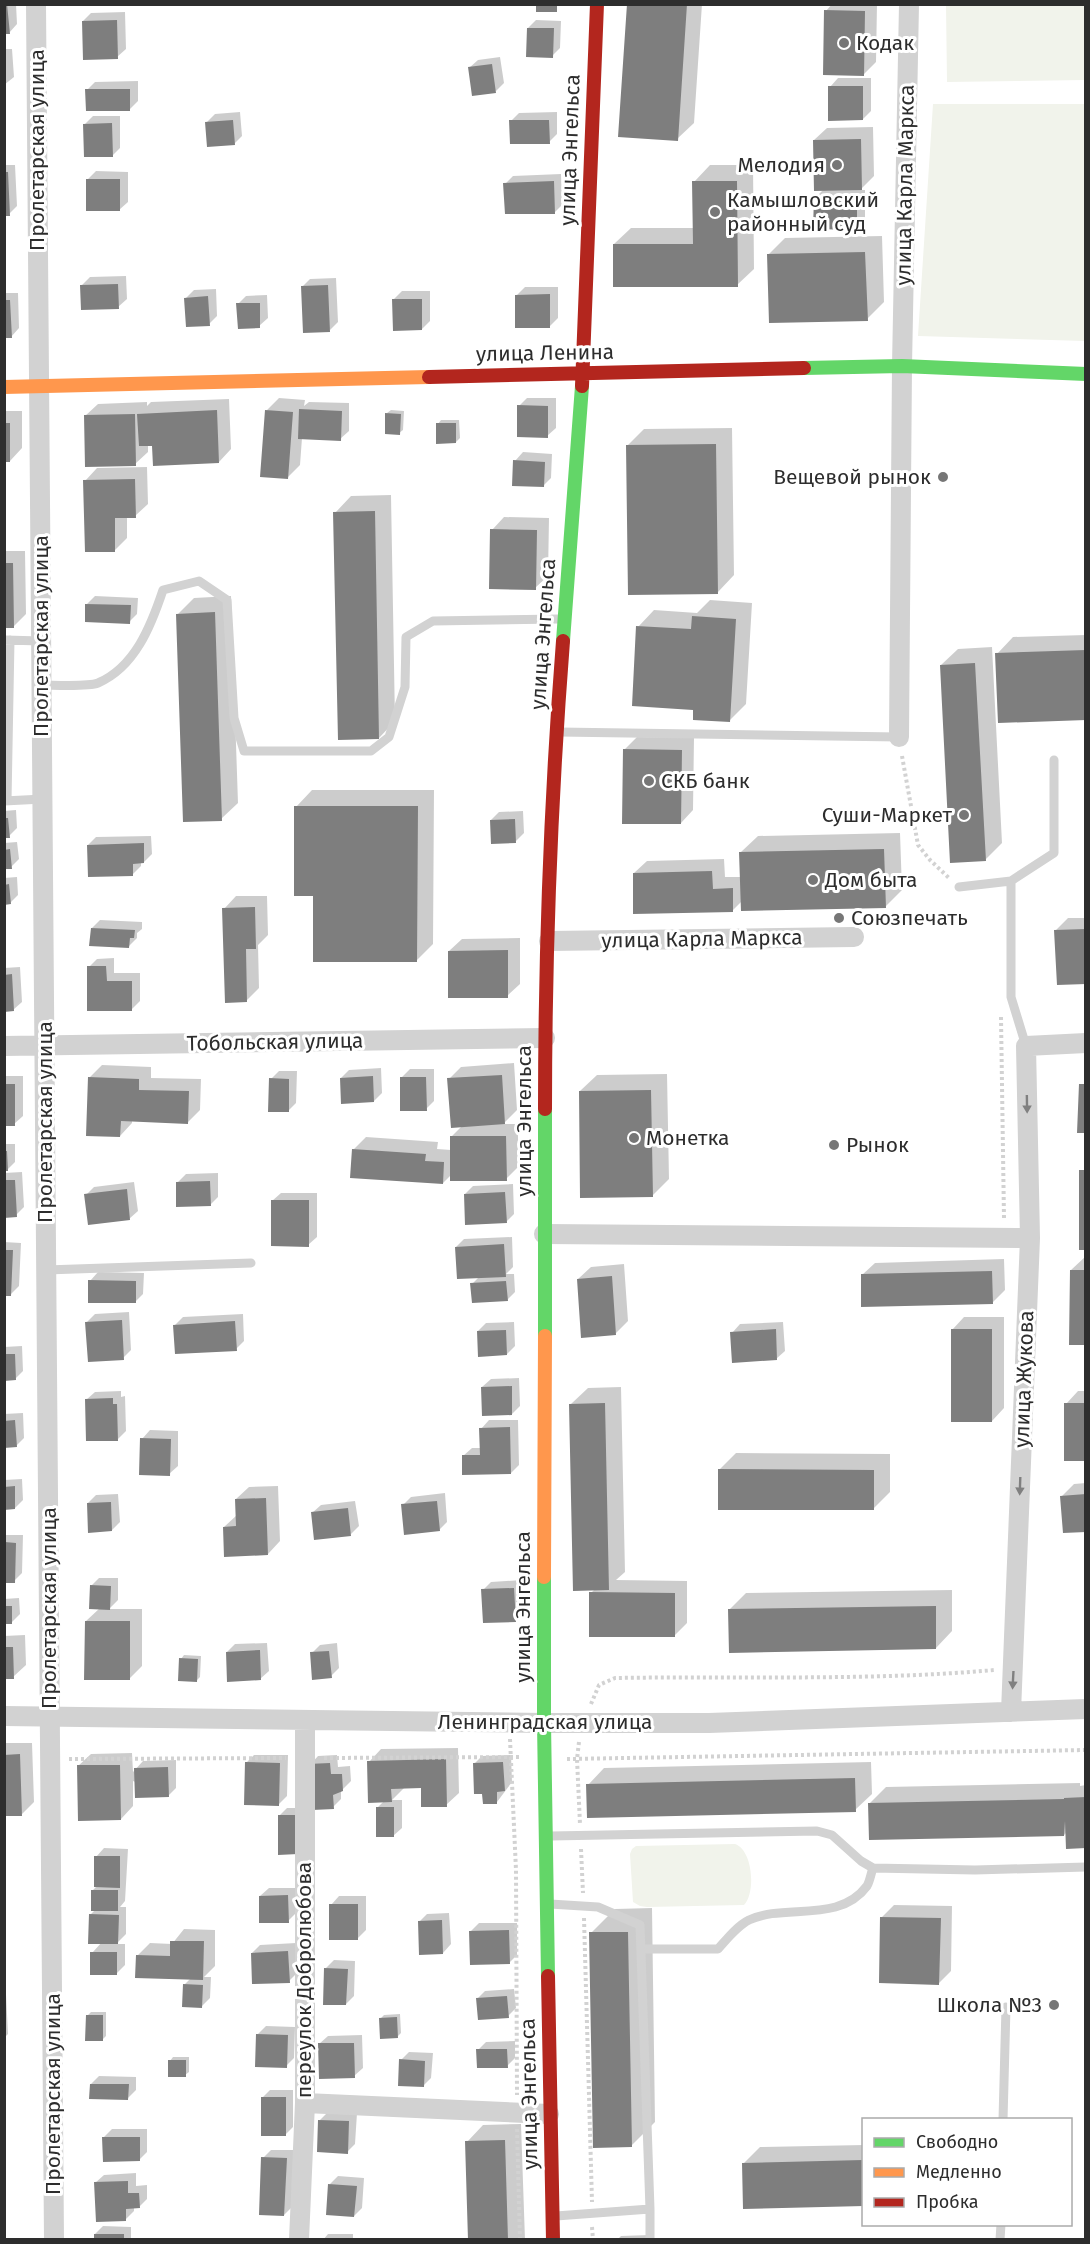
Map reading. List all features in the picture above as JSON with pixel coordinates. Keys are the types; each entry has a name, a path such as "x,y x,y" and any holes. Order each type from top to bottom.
{"main road":[{"name":"улица Энгельса","path":"553,2240 549,2114 544,1723 545,1038 556,732 583,373 597,4"},
{"name":"улица Ленина","path":"4,387 902,366 1086,374"}],"street":[{"name":"Пролетарская улица","path":"36,4 54,2240"},
{"name":"улица Карла Маркса","path":"899,737 902,366 909,4"},
{"name":"улица Карла Маркса","path":"549,941 854,937"},
{"name":"Тобольская улица","path":"4,1046 545,1038"},
{"path":"1026,1046 1086,1043"},
{"name":"улица Жукова","path":"1011,1712 1030,1238 1026,1046"},
{"path":"544,1234 1030,1238"},
{"name":"Ленинградская улица","path":"4,1716 709,1723 1086,1709"},
{"name":"переулок Добролюбова","path":"299,2240 304,2103 305,1720"},
{"path":"304,2103 549,2114"}],"lane":[{"path":"42,685 96,684 127,664 153,620 163,590 199,581 227,600 234,718 244,752 371,751 389,737 405,687 406,637 433,621 565,619"},
{"path":"41,641 7,640 6,801 43,799"},
{"path":"556,732 899,737"},
{"path":"959,886 1011,881 1054,853 1054,760"},
{"path":"1011,881 1011,997 1026,1046"},
{"path":"46,1270 251,1263"},
{"path":"546,1836 817,1831 832,1835 861,1861 873,1868 975,1870 1086,1868"},
{"path":"641,1949 718,1949 748,1921 762,1916 822,1910 848,1902 867,1885 873,1868"},
{"path":"547,1904 598,1907 640,1925 650,2240"},
{"path":"1003,2118 1006,2007"},
{"path":"552,2216 650,2209"}],"path":[{"path":"899,737 918,845 930,860 959,886"},
{"path":"1004,1238 1000,998 1011,997"},
{"path":"591,1705 599,1685 615,1678 961,1673 1000,1669"},
{"path":"510,1738 516,1870 520,2240"},
{"path":"579,1741 577,1759 593,2240"},
{"path":"559,1758 1086,1750"}],"shaded area":[{"path":"946,5 1085,5 1085,80 947,82"},
{"path":"933,104 1085,104 1085,341 918,336"},
{"path":"735,1844 746,1854 751,1872 750,1891 744,1905 647,1907 633,1902 630,1854 636,1846"}],"building":[{"path":"4,4 7,4 10,34 4,34"},
{"path":"536,4 557,4 557,12 536,12"},
{"path":"627,4 687,4 678,141 618,137"},
{"name":"Кодак","path":"824,10 865,11 864,76 823,75"},
{"path":"117,20 118,59 83,60 82,21"},
{"path":"527,28 554,28 553,58 526,57"},
{"path":"492,64 496,93 472,96 468,67"},
{"path":"828,86 863,86 863,120 828,121"},
{"path":"85,89 130,89 130,111 86,111"},
{"path":"233,120 235,145 207,147 205,122"},
{"path":"509,120 549,120 550,144 510,144"},
{"path":"112,123 113,157 84,157 83,124"},
{"name":"Мелодия","path":"861,139 862,190 814,191 813,140"},
{"path":"4,172 8,172 10,216 4,216"},
{"path":"86,179 120,179 120,211 86,211"},
{"path":"554,181 555,214 505,214 503,183"},
{"name":"Камышловский районный суд","path":"692,181 737,181 738,287 613,287 613,244 693,244"},
{"path":"814,197 857,198 857,230 813,229"},
{"path":"865,252 868,321 769,323 767,254"},
{"path":"118,284 119,309 81,310 80,285"},
{"path":"328,285 330,332 303,333 301,286"},
{"path":"550,294 550,328 515,328 515,295"},
{"path":"208,296 210,326 186,327 184,298"},
{"path":"392,299 422,299 422,330 393,331"},
{"path":"4,300 10,300 12,338 4,338"},
{"path":"236,303 260,303 260,328 238,329"},
{"path":"517,405 548,406 548,438 517,437"},
{"path":"299,409 342,411 341,441 298,439"},
{"path":"217,410 219,463 153,466 152,446 139,446 137,414"},
{"path":"265,410 293,412 288,479 260,477"},
{"path":"385,413 401,414 400,435 385,434"},
{"path":"135,414 136,466 85,467 84,415"},
{"path":"5,423 10,423 10,462 5,462"},
{"path":"436,423 456,423 456,443 436,444"},
{"path":"716,444 718,594 628,595 626,445"},
{"path":"513,460 545,462 544,487 512,486"},
{"path":"135,479 136,518 115,518 115,552 85,552 83,480"},
{"path":"375,511 379,739 338,740 333,512"},
{"path":"490,529 537,530 536,590 489,589"},
{"path":"4,563 13,563 14,628 4,628"},
{"path":"85,604 131,605 130,624 85,622"},
{"path":"215,612 222,821 183,822 176,614"},
{"path":"692,616 736,619 730,722 693,720 693,710 632,706 636,626 691,629"},
{"path":"1086,650 1086,720 998,723 995,653"},
{"path":"975,663 986,861 950,863 940,665"},
{"path":"623,749 682,750 681,824 622,824"},
{"path":"294,806 418,806 417,962 313,962 313,896 294,896"},
{"path":"4,818 8,818 10,838 4,838"},
{"path":"515,819 516,843 491,844 490,820"},
{"path":"144,843 144,863 133,864 133,876 88,877 87,845"},
{"path":"10,849 12,869 4,869 4,850"},
{"name":"Дом быта","path":"884,849 886,908 741,911 739,852"},
{"path":"712,871 713,889 733,888 733,912 633,914 633,873"},
{"path":"9,884 11,904 4,905 4,885"},
{"path":"255,907 256,949 246,949 247,1002 225,1003 222,908"},
{"path":"91,928 135,930 134,938 130,938 129,948 89,946"},
{"path":"1086,929 1086,984 1057,985 1054,930"},
{"path":"508,950 508,998 448,998 448,951"},
{"path":"87,966 106,966 107,981 132,981 132,1011 87,1011"},
{"path":"12,974 14,1011 4,1012 4,975"},
{"path":"502,1075 505,1124 451,1128 447,1078"},
{"path":"373,1076 374,1102 341,1104 340,1078"},
{"path":"88,1077 139,1079 139,1090 189,1091 188,1124 121,1121 120,1137 86,1136"},
{"path":"400,1077 426,1077 427,1111 400,1111"},
{"path":"269,1078 289,1079 289,1112 268,1112"},
{"path":"4,1084 15,1084 15,1126 4,1126"},
{"path":"1079,1084 1086,1084 1086,1133 1077,1133"},
{"path":"651,1090 653,1197 580,1198 579,1091"},
{"path":"450,1136 506,1136 507,1181 450,1181"},
{"path":"352,1149 426,1154 425,1161 444,1162 443,1184 350,1178"},
{"path":"4,1151 7,1151 8,1171 4,1171"},
{"path":"1079,1170 1086,1170 1086,1250 1079,1250"},
{"path":"4,1180 15,1180 17,1217 4,1218"},
{"path":"210,1181 211,1206 176,1207 176,1182"},
{"path":"127,1189 130,1220 88,1225 84,1194"},
{"path":"505,1192 507,1223 465,1225 464,1194"},
{"path":"271,1200 309,1200 309,1247 271,1246"},
{"path":"504,1244 506,1277 457,1279 455,1247"},
{"path":"4,1250 13,1250 11,1296 4,1296"},
{"path":"1070,1270 1086,1270 1086,1345 1069,1345"},
{"path":"992,1271 993,1304 861,1307 861,1274"},
{"path":"612,1276 616,1335 581,1338 577,1279"},
{"path":"88,1280 136,1281 136,1303 88,1303"},
{"path":"506,1281 508,1301 472,1303 470,1283"},
{"path":"122,1320 124,1360 88,1362 85,1322"},
{"path":"235,1321 237,1351 175,1354 173,1325"},
{"path":"776,1329 777,1360 732,1363 730,1332"},
{"path":"951,1329 992,1329 992,1422 951,1422"},
{"path":"506,1330 507,1355 478,1357 477,1331"},
{"path":"4,1354 15,1354 16,1380 4,1381"},
{"path":"512,1386 512,1415 482,1416 481,1387"},
{"path":"113,1398 113,1404 117,1404 118,1441 86,1441 85,1399"},
{"path":"605,1403 609,1590 573,1591 569,1404"},
{"path":"1064,1403 1086,1403 1086,1461 1064,1461"},
{"path":"15,1420 17,1447 4,1448 4,1421"},
{"path":"510,1427 511,1474 462,1475 462,1455 480,1455 479,1428"},
{"path":"140,1438 171,1439 170,1476 139,1475"},
{"path":"718,1469 874,1470 874,1510 718,1510"},
{"path":"15,1486 15,1509 4,1510 4,1487"},
{"path":"1086,1494 1086,1532 1063,1533 1060,1496"},
{"path":"266,1498 268,1555 224,1557 223,1527 236,1526 235,1499"},
{"path":"437,1501 440,1531 404,1535 401,1504"},
{"path":"111,1502 112,1531 88,1533 87,1503"},
{"path":"348,1508 351,1536 314,1540 311,1512"},
{"path":"5,1542 16,1543 15,1583 5,1583"},
{"path":"90,1585 111,1586 110,1610 89,1609"},
{"path":"514,1588 516,1622 483,1623 481,1589"},
{"path":"589,1592 675,1593 675,1637 589,1637"},
{"path":"4,1606 12,1606 12,1624 4,1624"},
{"path":"936,1606 936,1649 729,1653 728,1609"},
{"path":"85,1621 130,1621 130,1680 84,1680"},
{"path":"4,1647 13,1647 14,1679 4,1679"},
{"path":"260,1650 261,1680 227,1682 226,1652"},
{"path":"329,1651 332,1678 312,1680 310,1652"},
{"path":"179,1658 198,1659 197,1682 178,1681"},
{"path":"20,1754 22,1816 4,1816 4,1755"},
{"path":"446,1759 447,1807 421,1807 421,1788 391,1789 392,1802 368,1803 367,1761"},
{"path":"245,1762 280,1763 279,1806 244,1805"},
{"path":"503,1762 505,1791 497,1792 497,1804 483,1804 482,1794 474,1794 473,1763"},
{"path":"330,1763 331,1774 342,1774 343,1791 333,1795 334,1809 312,1810 308,1764"},
{"path":"77,1765 120,1765 121,1820 78,1821"},
{"path":"168,1767 169,1797 135,1798 134,1768"},
{"path":"855,1778 856,1812 587,1818 586,1784"},
{"path":"1086,1797 1086,1848 1066,1849 1065,1821 1064,1836 869,1840 868,1803"},
{"path":"376,1807 394,1807 394,1837 376,1837"},
{"path":"278,1815 298,1815 298,1854 278,1855"},
{"path":"94,1856 120,1856 120,1888 94,1887"},
{"path":"91,1890 118,1890 118,1911 91,1911"},
{"path":"288,1895 289,1923 259,1923 259,1896"},
{"path":"329,1904 358,1904 358,1940 329,1940"},
{"path":"89,1914 119,1915 118,1944 88,1944"},
{"path":"880,1917 941,1918 939,1985 879,1983"},
{"path":"442,1920 443,1954 419,1955 418,1921"},
{"path":"509,1930 510,1964 470,1965 469,1931"},
{"path":"589,1932 628,1932 632,2147 593,2148"},
{"path":"170,1941 204,1941 203,1980 135,1978 136,1955 170,1956"},
{"path":"288,1951 290,1983 252,1984 251,1953"},
{"path":"90,1952 117,1952 117,1975 90,1975"},
{"path":"324,1968 348,1969 346,2005 323,2005"},
{"path":"183,1984 203,1985 202,2008 182,2007"},
{"path":"507,1996 509,2018 478,2020 476,1998"},
{"path":"86,2015 103,2015 103,2041 85,2041"},
{"path":"397,2017 398,2038 380,2039 379,2018"},
{"path":"256,2034 288,2035 287,2068 255,2067"},
{"path":"318,2043 354,2043 355,2078 319,2079"},
{"path":"476,2049 507,2049 508,2068 477,2068"},
{"path":"399,2059 425,2061 424,2087 398,2086"},
{"path":"168,2060 186,2060 186,2077 168,2077"},
{"path":"90,2084 129,2084 128,2100 89,2099"},
{"path":"261,2097 286,2097 286,2136 261,2136"},
{"path":"318,2120 349,2121 348,2154 317,2152"},
{"path":"102,2137 140,2137 140,2161 103,2162"},
{"path":"505,2140 508,2240 468,2240 465,2141"},
{"path":"261,2157 287,2158 284,2216 259,2215"},
{"path":"862,2160 862,2206 743,2209 742,2163"},
{"path":"128,2181 128,2193 139,2193 140,2208 126,2209 126,2221 96,2222 94,2182"},
{"path":"328,2184 357,2186 354,2217 326,2215"},
{"path":"94,2234 124,2234 124,2240 94,2240"}],"traffic: fast":[{"path":"804,368 902,366 1086,374"},
{"path":"563,641 582,386"},
{"path":"545,1109 545,1336"},
{"path":"544,1577 548,1976"}],"traffic: slow":[{"path":"4,387 429,377"},
{"path":"544,1577 545,1336"}],"traffic: jam":[{"path":"582,386 597,4"},
{"path":"429,377 804,368"},
{"path":"545,1109 550,875 563,641"},
{"path":"548,1976 553,2240"}],"place":[{"name":"Кодак","path":"844,43"},
{"name":"Мелодия","path":"837,165"},
{"name":"Камышловский районный суд","path":"715,212"},
{"name":"Вещевой рынок","path":"943,477"},
{"name":"СКБ банк","path":"649,781"},
{"name":"Суши-Маркет","path":"964,815"},
{"name":"Дом быта","path":"813,880"},
{"name":"Союзпечать","path":"839,918"},
{"name":"Монетка","path":"634,1138"},
{"name":"Рынок","path":"834,1145"},
{"name":"Школа №3","path":"1054,2005"}]}
